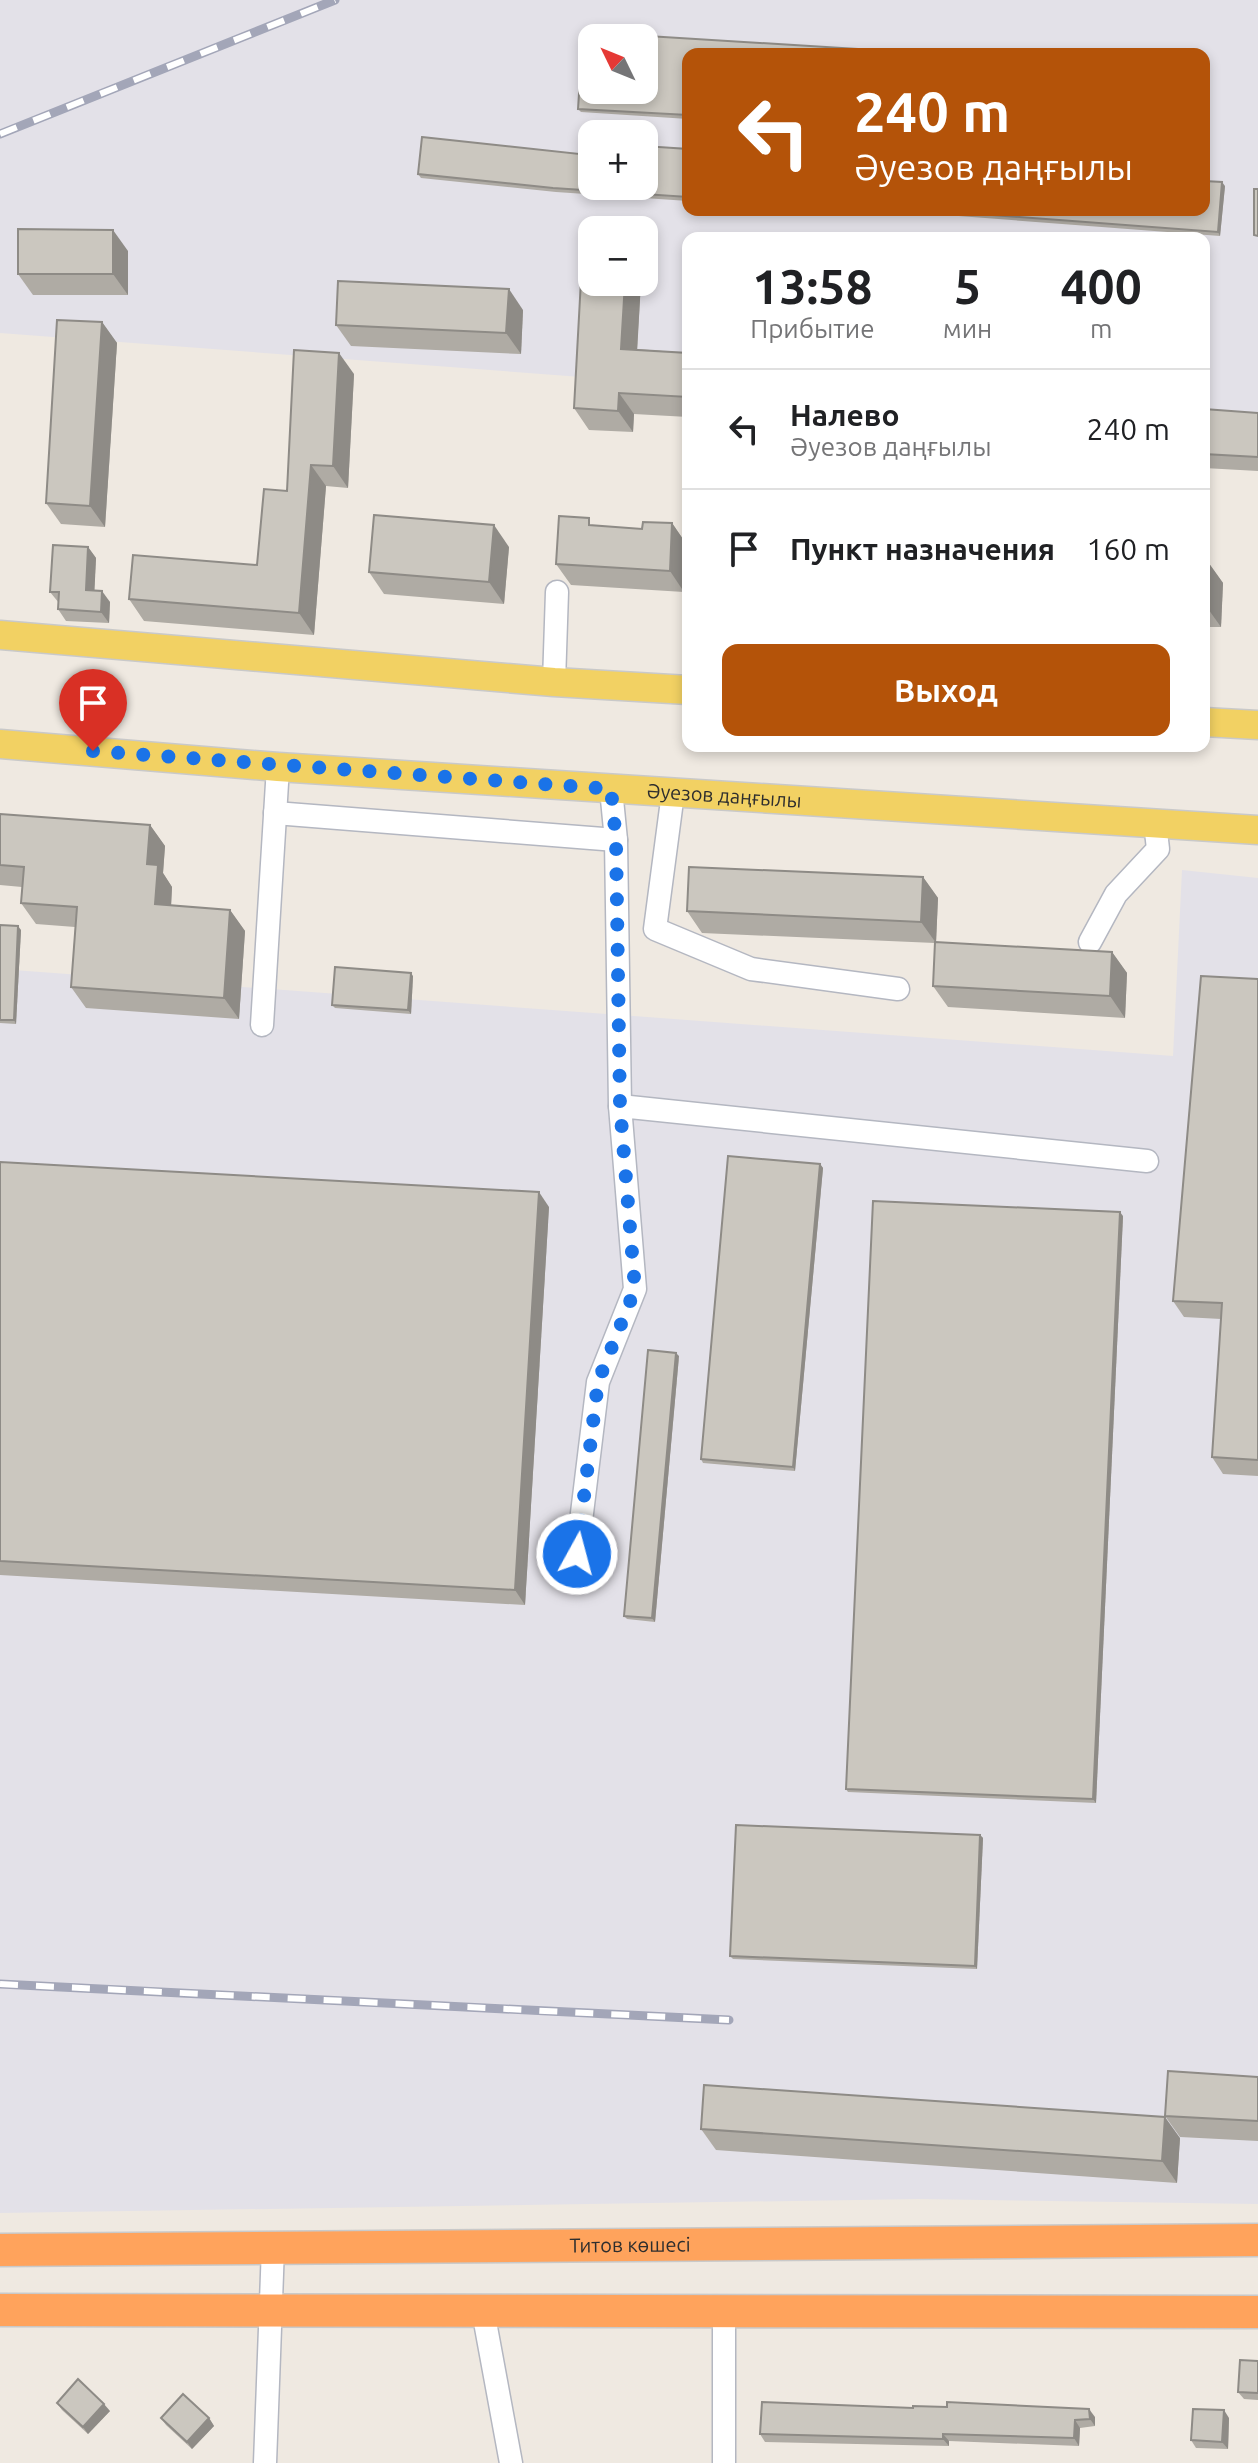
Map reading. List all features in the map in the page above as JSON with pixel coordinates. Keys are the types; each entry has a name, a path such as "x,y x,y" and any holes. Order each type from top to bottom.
{"highway":[{"name":"Титов көшесі","path":"0,2250 1258,2240"},
{"path":"0,2310 1258,2312"}],"main road":[{"path":"0,635 554,682 682,690"},
{"path":"1210,722 1258,725"},
{"name":"Әуезов даңғылы","path":"0,744 278,767 1258,830"}],"street":[{"path":"554,682 557,592"},
{"path":"262,1025 278,767"},
{"path":"577,1554 598,1382 635,1289 620,1106 616,840 611,789"},
{"path":"673,793 655,929 751,969 898,989"},
{"path":"275,813 616,840"},
{"path":"1090,942 1116,894 1158,849 1155,823"},
{"path":"620,1106 1147,1161"},
{"path":"265,2463 273,2247"},
{"path":"483,2311 511,2463"},
{"path":"724,2311 724,2463"}],"shaded area":[{"path":"0,0 1258,0 1258,429 1210,425 1210,232 682,232 682,385 0,333"},
{"path":"1182,870 1258,878 1258,2204 918,2199 0,2213 0,969 1173,1056"}],"building":[{"path":"658,37 841,48 682,48 682,115 578,109 578,104 658,104"},
{"path":"422,137 578,154 578,190 418,174"},
{"path":"658,147 682,149 682,197 658,195"},
{"path":"1210,181 1222,182 1218,232 1006,216 1210,216"},
{"path":"1254,189 1258,189 1258,236 1254,235"},
{"path":"18,229 113,230 113,274 18,274"},
{"path":"338,281 509,289 506,333 336,325"},
{"path":"580,296 624,296 621,349 682,353 682,397 619,393 618,411 574,408"},
{"path":"57,320 102,322 90,506 46,503"},
{"path":"294,350 339,353 333,466 311,465 299,613 129,599 133,555 257,565 264,489 287,491"},
{"path":"1210,409 1258,413 1258,457 1210,454"},
{"path":"374,515 494,525 489,582 369,572"},
{"path":"559,516 589,518 589,525 642,529 643,522 672,523 670,571 556,564"},
{"path":"53,545 88,547 86,590 102,591 101,612 58,609 59,592 50,592"},
{"path":"0,814 150,825 147,864 158,865 155,904 230,910 224,998 71,987 77,907 21,903 24,867 0,865"},
{"path":"689,867 923,877 921,922 687,911"},
{"path":"0,925 18,926 14,1020 0,1020"},
{"path":"935,942 1112,952 1110,996 933,986"},
{"path":"335,967 411,973 408,1010 332,1005"},
{"path":"1201,976 1258,979 1258,1460 1212,1457 1222,1303 1173,1301"},
{"path":"728,1156 820,1164 793,1467 701,1459"},
{"path":"0,1162 539,1192 515,1590 0,1561"},
{"path":"873,1201 1120,1212 1093,1799 846,1789"},
{"path":"648,1350 676,1353 652,1618 624,1616"},
{"path":"736,1825 980,1835 975,1966 730,1956"},
{"path":"1168,2071 1258,2077 1258,2121 1165,2116"},
{"path":"704,2085 1165,2117 1162,2161 701,2129"},
{"path":"1240,2360 1258,2361 1258,2393 1238,2392"},
{"path":"78,2379 104,2404 83,2427 57,2403"},
{"path":"183,2394 209,2418 187,2442 161,2418"},
{"path":"762,2402 913,2408 947,2407 947,2402 1089,2409 1090,2419 1075,2420 1074,2438 943,2434 943,2439 760,2434"},
{"path":"1193,2409 1224,2410 1222,2442 1191,2440"}],"railway":[{"path":"0,134 335,0"},
{"path":"0,1984 729,2020"}],"route":[{"path":"93,751 278,767 611,789 616,840 620,1106 635,1289 598,1382 577,1554"}]}
